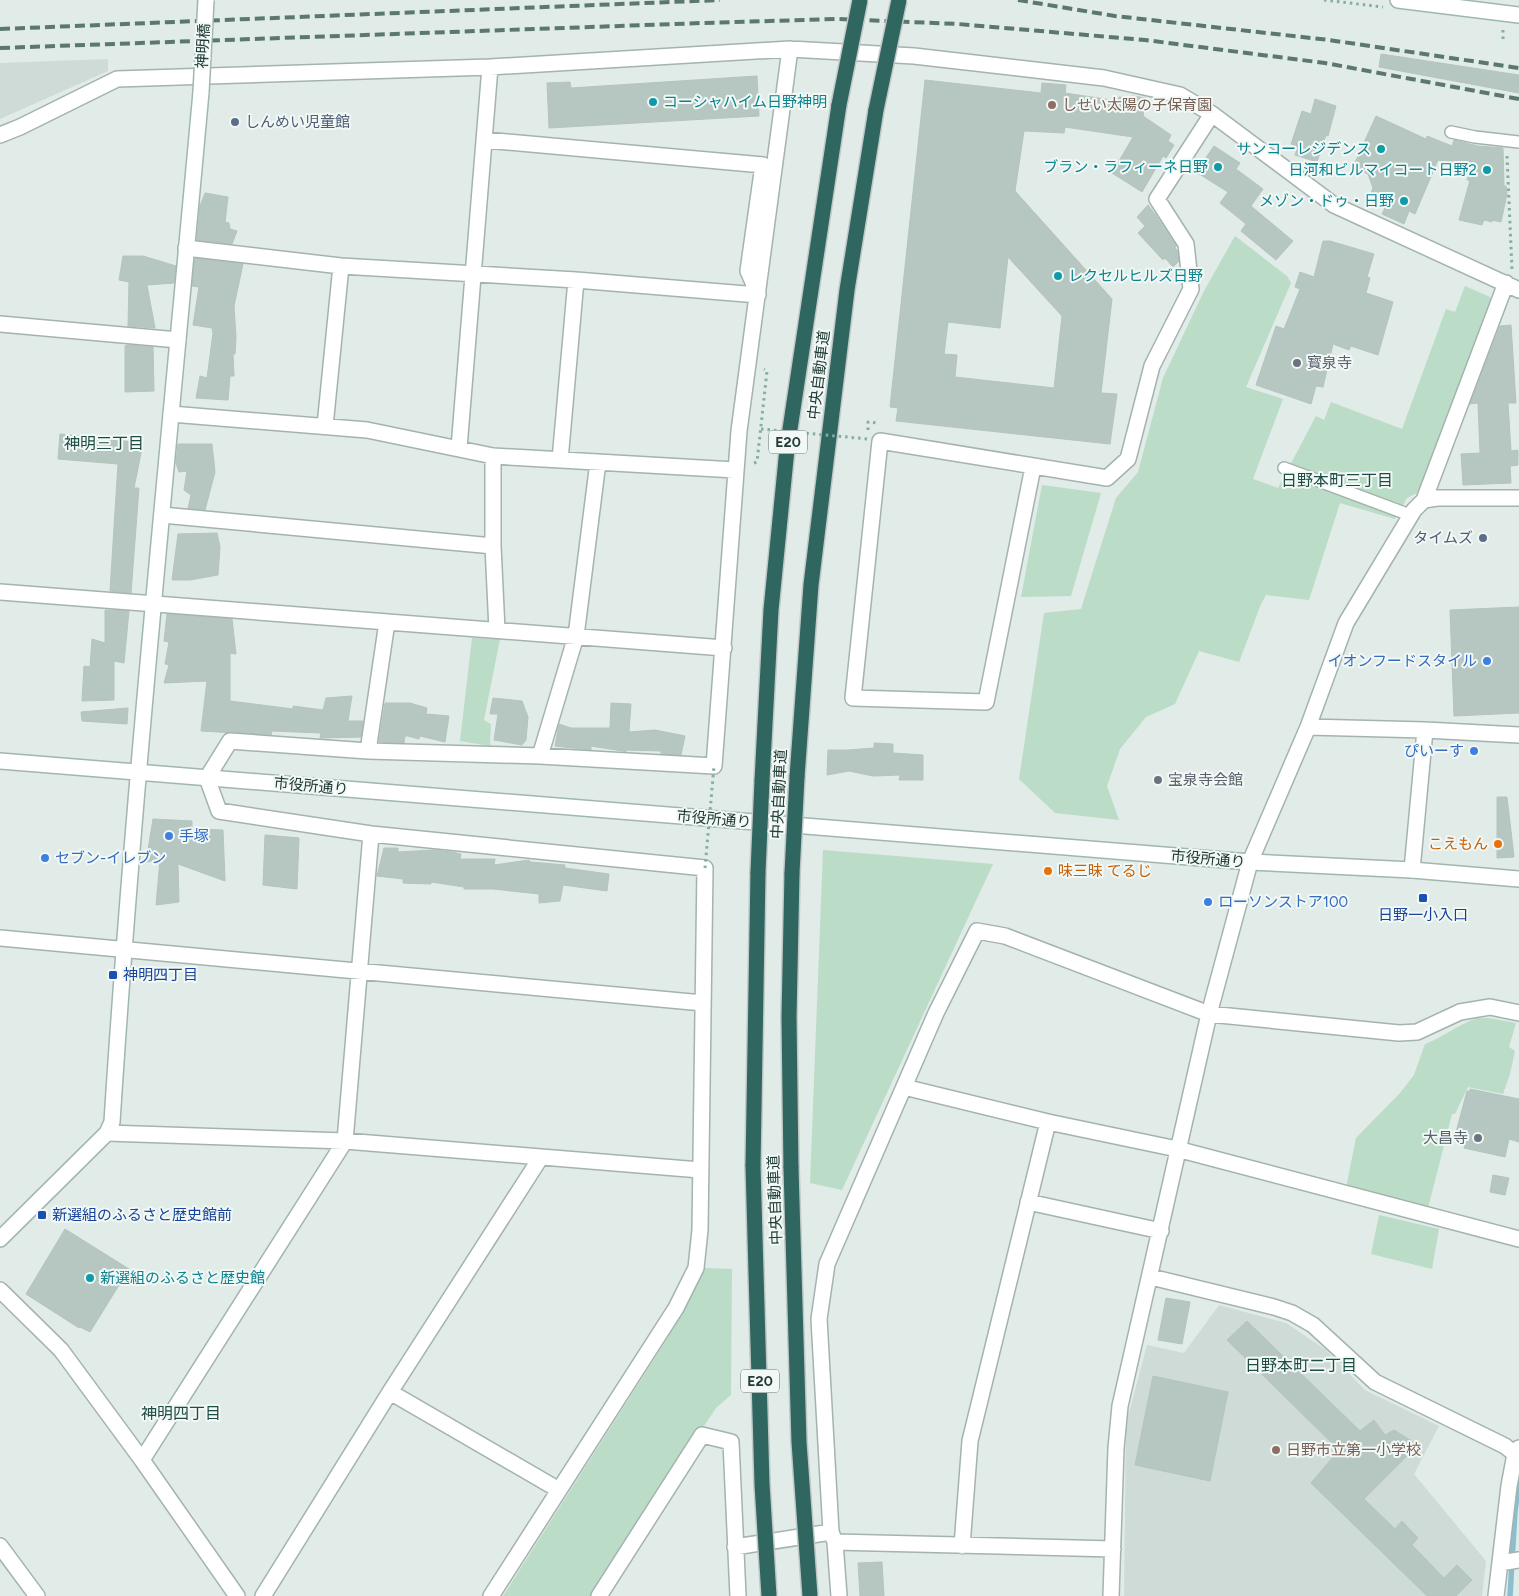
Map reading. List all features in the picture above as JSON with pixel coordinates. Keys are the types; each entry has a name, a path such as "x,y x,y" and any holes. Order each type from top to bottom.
{"highway":[{"name":"中央自動車道","path":"769,1596 762,1474 753,1166 754,1018 758,872 771,610 787,449 839,105 860,0"},
{"name":"中央自動車道","path":"810,1596 800,1442 791,1168 789,1016 792,873 797,777 811,585 847,290 876,110 899,0"}],"street":[{"name":"神明橋","path":"107,1133 112,1122 123,949 201,92 206,0"},
{"path":"1398,0 1519,15"},
{"path":"491,1596 676,1308 696,1268 700,1230 705,868 371,834 219,811 206,778 230,741 368,751 540,756 714,766 739,431 790,49"},
{"path":"0,135 116,79 490,68 790,49 914,56 1104,78 1180,96 1212,114 1334,205 1512,282 1424,500 1410,515 1346,623 1308,727 1250,862 1209,1014 1120,1406 1116,1448 1111,1596"},
{"path":"459,448 490,68"},
{"path":"1034,468 986,702 853,698 880,441 1034,468 1107,478 1128,459 1152,366 1191,289 1186,244 1157,198 1212,114"},
{"path":"485,140 763,165 748,271 758,295"},
{"path":"186,248 341,266 576,280 758,295"},
{"path":"325,426 341,266"},
{"path":"560,460 576,280"},
{"path":"0,324 178,340"},
{"path":"171,414 367,430 493,456 736,470"},
{"path":"493,456 493,546 497,630"},
{"path":"540,756 576,636 598,462"},
{"path":"1424,500 1437,498 1519,498"},
{"path":"162,515 493,546"},
{"path":"0,592 724,648"},
{"path":"368,751 387,622"},
{"path":"1308,727 1519,735"},
{"path":"1412,870 1425,730"},
{"name":"市役所通り","path":"0,761 1250,862 1412,870 1519,879"},
{"path":"142,1460 345,1141 371,834"},
{"path":"839,1596 833,1537 819,1319 827,1264 936,1013 977,931 1005,936 1209,1014 1399,1033 1417,1032 1460,1012 1490,1007 1519,1013"},
{"path":"0,938 703,1003"},
{"path":"904,1087 1048,1122 1177,1149 1519,1239"},
{"path":"962,1546 970,1441 1048,1122"},
{"path":"0,1239 107,1133 345,1141 700,1170"},
{"path":"263,1596 390,1392 541,1157"},
{"path":"1028,1202 1161,1231"},
{"path":"1150,1277 1292,1313 1313,1325 1375,1382 1518,1452 1509,1486 1508,1561 1496,1596"},
{"path":"0,1290 61,1350 142,1460 236,1596"},
{"path":"390,1392 559,1490"},
{"path":"598,1596 702,1435 731,1442 738,1596"},
{"path":"735,1547 833,1537 962,1546 1113,1549"},
{"path":"0,1546 37,1596"}],"lane":[{"path":"1451,132 1519,142"},
{"path":"1284,468 1410,515"}],"path":[{"path":"1507,141 1512,282"},
{"path":"761,428 868,439"},
{"path":"705,868 714,766"}],"shaded area":[{"path":"108,59 108,71 0,119 0,63"},
{"name":"日野市立第一小学校","path":"1219,1305 1286,1323 1326,1350 1365,1390 1439,1426 1414,1474 1486,1561 1482,1596 1124,1596 1126,1424 1147,1345 1184,1353"}],"green space":[{"path":"1235,236 1287,276 1291,283 1246,387 1283,399 1253,479 1278,488 1316,416 1324,420 1331,402 1402,429 1446,309 1455,312 1465,286 1490,297 1494,306 1425,489 1407,498 1395,519 1340,503 1309,600 1266,595 1239,662 1199,651 1175,704 1146,717 1120,749 1107,786 1119,820 1055,813 1019,779 1044,613 1081,609 1116,498 1138,472 1163,378 1204,291"},
{"path":"1042,485 1101,493 1071,596 1021,597"},
{"path":"472,638 500,639 484,720 491,724 490,746 460,741"},
{"path":"823,850 993,864 842,1190 810,1183"},
{"path":"1477,1018 1489,1018 1516,1023 1509,1047 1515,1051 1510,1074 1503,1094 1468,1087 1455,1114 1452,1114 1428,1208 1346,1188 1356,1138 1400,1093 1414,1075 1425,1044"},
{"path":"1379,1215 1439,1229 1432,1269 1371,1254"},
{"path":"704,1268 732,1269 731,1395 716,1408 591,1596 503,1596 667,1339"}],"building":[{"path":"1381,54 1519,75 1519,93 1379,67"},
{"name":"コーシャハイム日野神明","path":"757,76 759,116 549,128 547,83 570,82 571,88"},
{"name":"レクセルヒルズ日野","path":"925,80 1041,93 1042,83 1066,85 1065,93 1118,101 1119,97 1146,98 1143,116 1171,135 1168,141 1174,145 1166,158 1163,156 1142,192 1112,173 1133,137 1065,127 1064,133 1024,131 1015,191 1112,299 1101,393 1117,394 1110,444 896,421 898,408 890,407","holes":["1008,257 1062,316 1054,388 955,377 957,355 944,354 948,322 1000,328"]},
{"path":"1315,99 1336,106 1328,136 1326,135 1317,162 1295,155 1298,147 1291,144 1302,111 1311,114"},
{"path":"1376,116 1426,139 1427,136 1452,146 1454,140 1478,146 1503,148 1504,186 1506,186 1507,194 1501,222 1484,220 1482,225 1459,220 1470,180 1467,180 1470,171 1438,160 1415,214 1409,211 1404,224 1382,214 1387,204 1370,195 1373,188 1368,174 1353,167"},
{"path":"1214,146 1240,163 1236,169 1263,189 1251,206 1293,241 1276,260 1241,231 1246,224 1220,203 1228,192 1196,172"},
{"path":"205,193 228,197 225,222 229,223 230,229 237,231 232,244 197,240 200,206"},
{"path":"1148,205 1176,246 1179,261 1173,267 1165,258 1163,260 1138,233 1145,226 1137,217"},
{"path":"1323,241 1330,241 1374,254 1367,277 1370,278 1366,293 1393,302 1378,355 1351,346 1349,350 1333,344 1323,387 1316,386 1311,404 1256,385 1276,326 1284,329 1300,289 1295,287 1300,272 1314,277"},
{"path":"123,256 143,256 176,266 174,283 147,285 155,328 128,326 129,282 119,280"},
{"path":"195,258 243,264 234,306 236,337 235,354 233,354 234,376 230,376 228,400 196,398 200,376 207,378 213,333 212,328 193,325 199,287 192,286"},
{"path":"1511,325 1516,403 1508,403 1511,451 1518,450 1518,465 1510,466 1511,483 1463,485 1461,454 1480,453 1478,403 1470,404 1500,326"},
{"path":"125,346 153,347 154,391 125,392"},
{"path":"60,434 143,443 134,488 139,488 131,593 110,591 118,464 58,459"},
{"path":"178,444 212,444 215,472 205,510 188,508 191,495 184,490 187,471 179,472 176,463"},
{"path":"217,533 220,547 218,575 190,580 172,580 178,534"},
{"path":"1519,607 1519,713 1454,716 1450,610"},
{"path":"105,610 129,611 124,663 114,661 114,700 82,701 84,666 90,667 92,639 105,643"},
{"path":"167,614 232,619 236,654 230,653 230,701 293,709 293,706 323,710 326,698 352,696 348,721 363,721 361,737 320,738 321,733 272,731 271,735 201,731 207,681 164,683 169,665 165,664 169,642 164,641"},
{"path":"493,698 522,701 528,717 526,740 522,745 494,740 498,714 490,714"},
{"path":"385,703 410,703 427,708 426,714 449,716 445,742 420,736 419,739 405,736 404,743 379,742"},
{"path":"611,703 631,704 629,732 655,730 685,736 681,755 661,754 661,751 626,750 626,752 591,746 591,750 555,746 559,724 571,728 610,728"},
{"path":"128,708 127,724 82,721 81,712"},
{"path":"874,743 893,744 893,753 923,755 923,780 899,780 900,775 873,776 849,771 827,775 828,750 874,748"},
{"path":"1497,797 1507,797 1514,857 1497,858"},
{"path":"153,819 192,821 192,829 223,830 225,881 178,864 179,902 156,905 160,860 146,862"},
{"path":"265,835 299,838 297,889 263,885"},
{"path":"384,848 398,848 398,852 434,850 452,852 461,854 460,859 495,859 494,865 529,860 530,862 565,865 565,868 609,874 607,891 563,885 560,901 539,903 539,894 493,889 464,889 464,887 431,882 431,884 403,883 403,879 377,876"},
{"path":"1470,1089 1519,1099 1519,1142 1509,1139 1505,1157 1464,1148 1467,1139 1455,1136 1467,1091 1470,1091"},
{"path":"1493,1175 1509,1178 1505,1195 1490,1192"},
{"name":"新選組のふるさと歴史館","path":"65,1229 129,1269 90,1332 79,1328 26,1294"},
{"path":"1166,1298 1190,1302 1182,1344 1158,1340"},
{"path":"1247,1321 1360,1431 1374,1420 1385,1435 1394,1430 1418,1445 1364,1499 1395,1529 1402,1521 1418,1538 1412,1545 1444,1578 1457,1565 1472,1580 1456,1596 1427,1596 1311,1483 1339,1450 1227,1340"},
{"path":"1153,1376 1228,1392 1210,1481 1135,1465"},
{"path":"882,1562 884,1596 860,1596 858,1563"}],"waterway":[{"path":"1510,1596 1515,1511 1519,1483"}],"railway":[{"path":"0,29 720,0"},
{"path":"1018,0 1115,16 1329,40 1519,68"},
{"path":"0,48 837,19 958,24 1145,40 1325,63 1519,99"}],"place":[{"name":"コーシャハイム日野神明","path":"653,102"},
{"name":"しせい太陽の子保育園","path":"1052,105"},
{"name":"しんめい児童館","path":"235,122"},
{"name":"サンコーレジデンス","path":"1381,149"},
{"name":"ブラン・ラフィーネ日野","path":"1218,167"},
{"name":"日河和ビルマイコート日野2","path":"1487,170"},
{"name":"メゾン・ドゥ・日野","path":"1404,201"},
{"name":"レクセルヒルズ日野","path":"1058,276"},
{"name":"寳泉寺","path":"1297,363"},
{"name":"タイムズ","path":"1483,538"},
{"name":"イオンフードスタイル","path":"1487,661"},
{"name":"ぴいーす","path":"1474,751"},
{"name":"宝泉寺会館","path":"1158,780"},
{"name":"手塚","path":"169,836"},
{"name":"こえもん","path":"1498,844"},
{"name":"セブン-イレブン","path":"45,858"},
{"name":"味三昧 てるじ","path":"1048,871"},
{"name":"日野一小入口","path":"1423,898"},
{"name":"ローソンストア100","path":"1208,902"},
{"name":"神明四丁目","path":"113,975"},
{"name":"大昌寺","path":"1478,1138"},
{"name":"新選組のふるさと歴史館前","path":"42,1215"},
{"name":"新選組のふるさと歴史館","path":"90,1278"},
{"name":"日野市立第一小学校","path":"1276,1450"}],"district":[{"name":"神明三丁目","path":"104,443"},
{"name":"日野本町三丁目","path":"1337,480"},
{"name":"日野本町二丁目","path":"1301,1365"},
{"name":"神明四丁目","path":"181,1413"}]}
